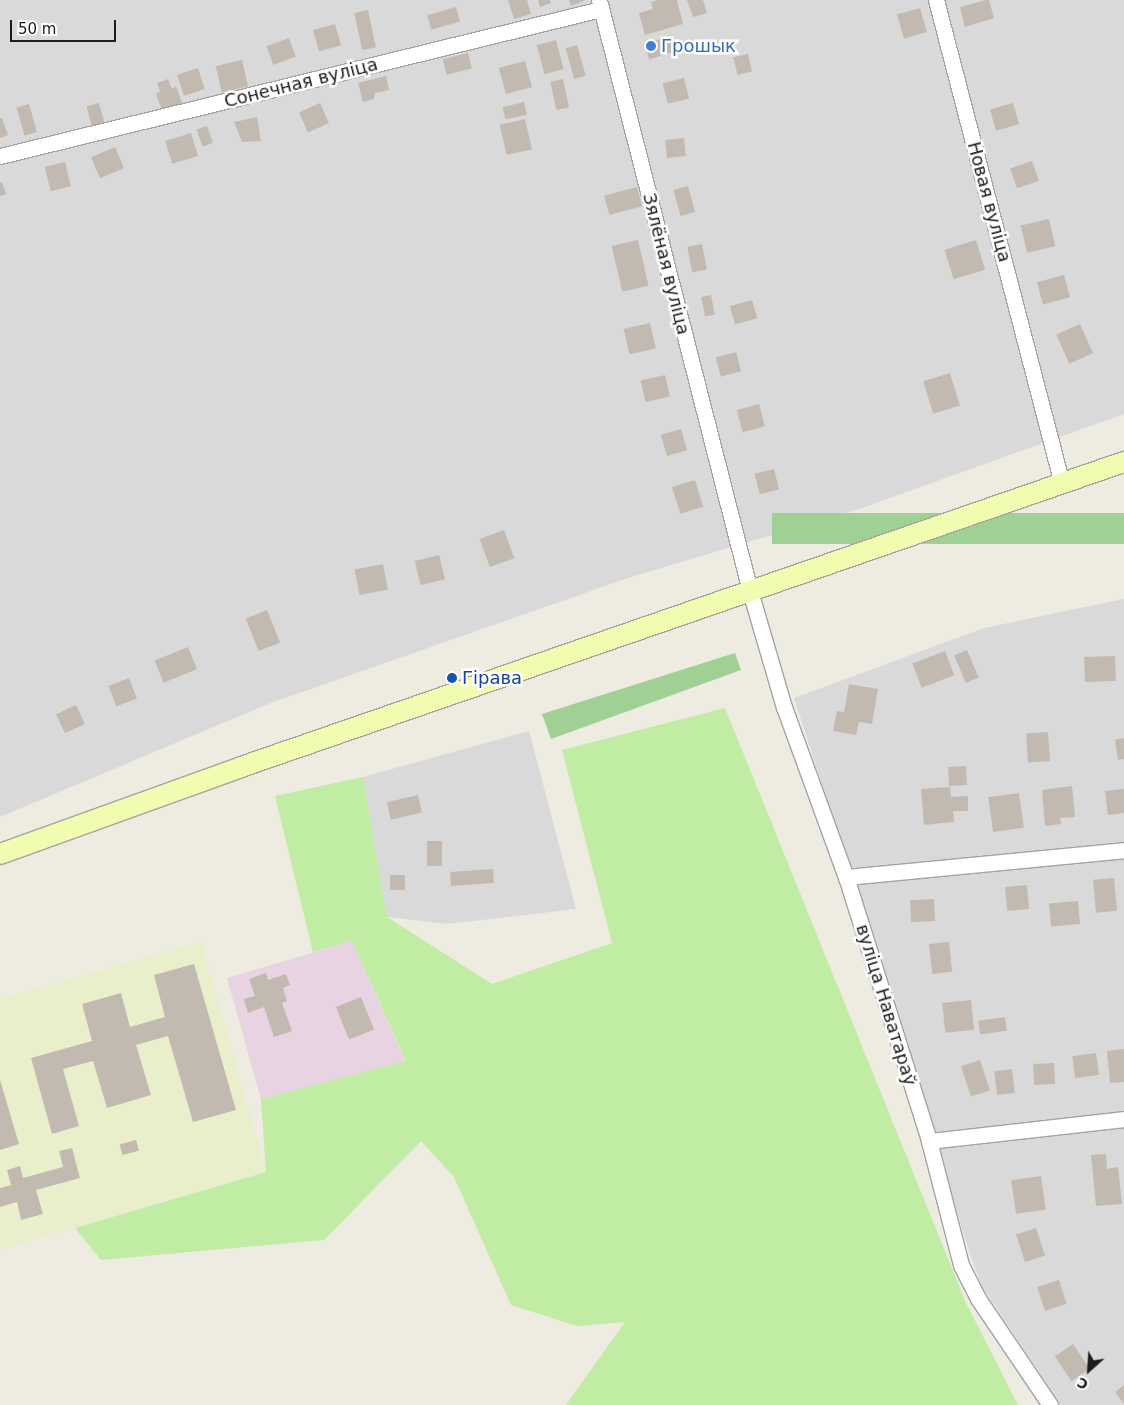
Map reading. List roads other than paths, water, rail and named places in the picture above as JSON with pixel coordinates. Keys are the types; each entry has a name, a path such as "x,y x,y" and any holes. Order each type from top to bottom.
{"main road":[{"path":"0,854 232,770 1124,462"}],"street":[{"name":"Новая вуліца","path":"936,0 1062,484"},
{"name":"Сонечная вуліца","path":"0,156 600,5"},
{"name":"Зялёная вуліца","path":"600,5 750,591"},
{"name":"вуліца Наватараў","path":"750,591 784,707 846,877 929,1141 961,1265 979,1300 1050,1405"},
{"path":"846,877 1124,850"},
{"path":"929,1141 1124,1119"}],"place":[{"name":"Грошык","path":"651,46"},
{"name":"Гірава","path":"452,678"}]}
